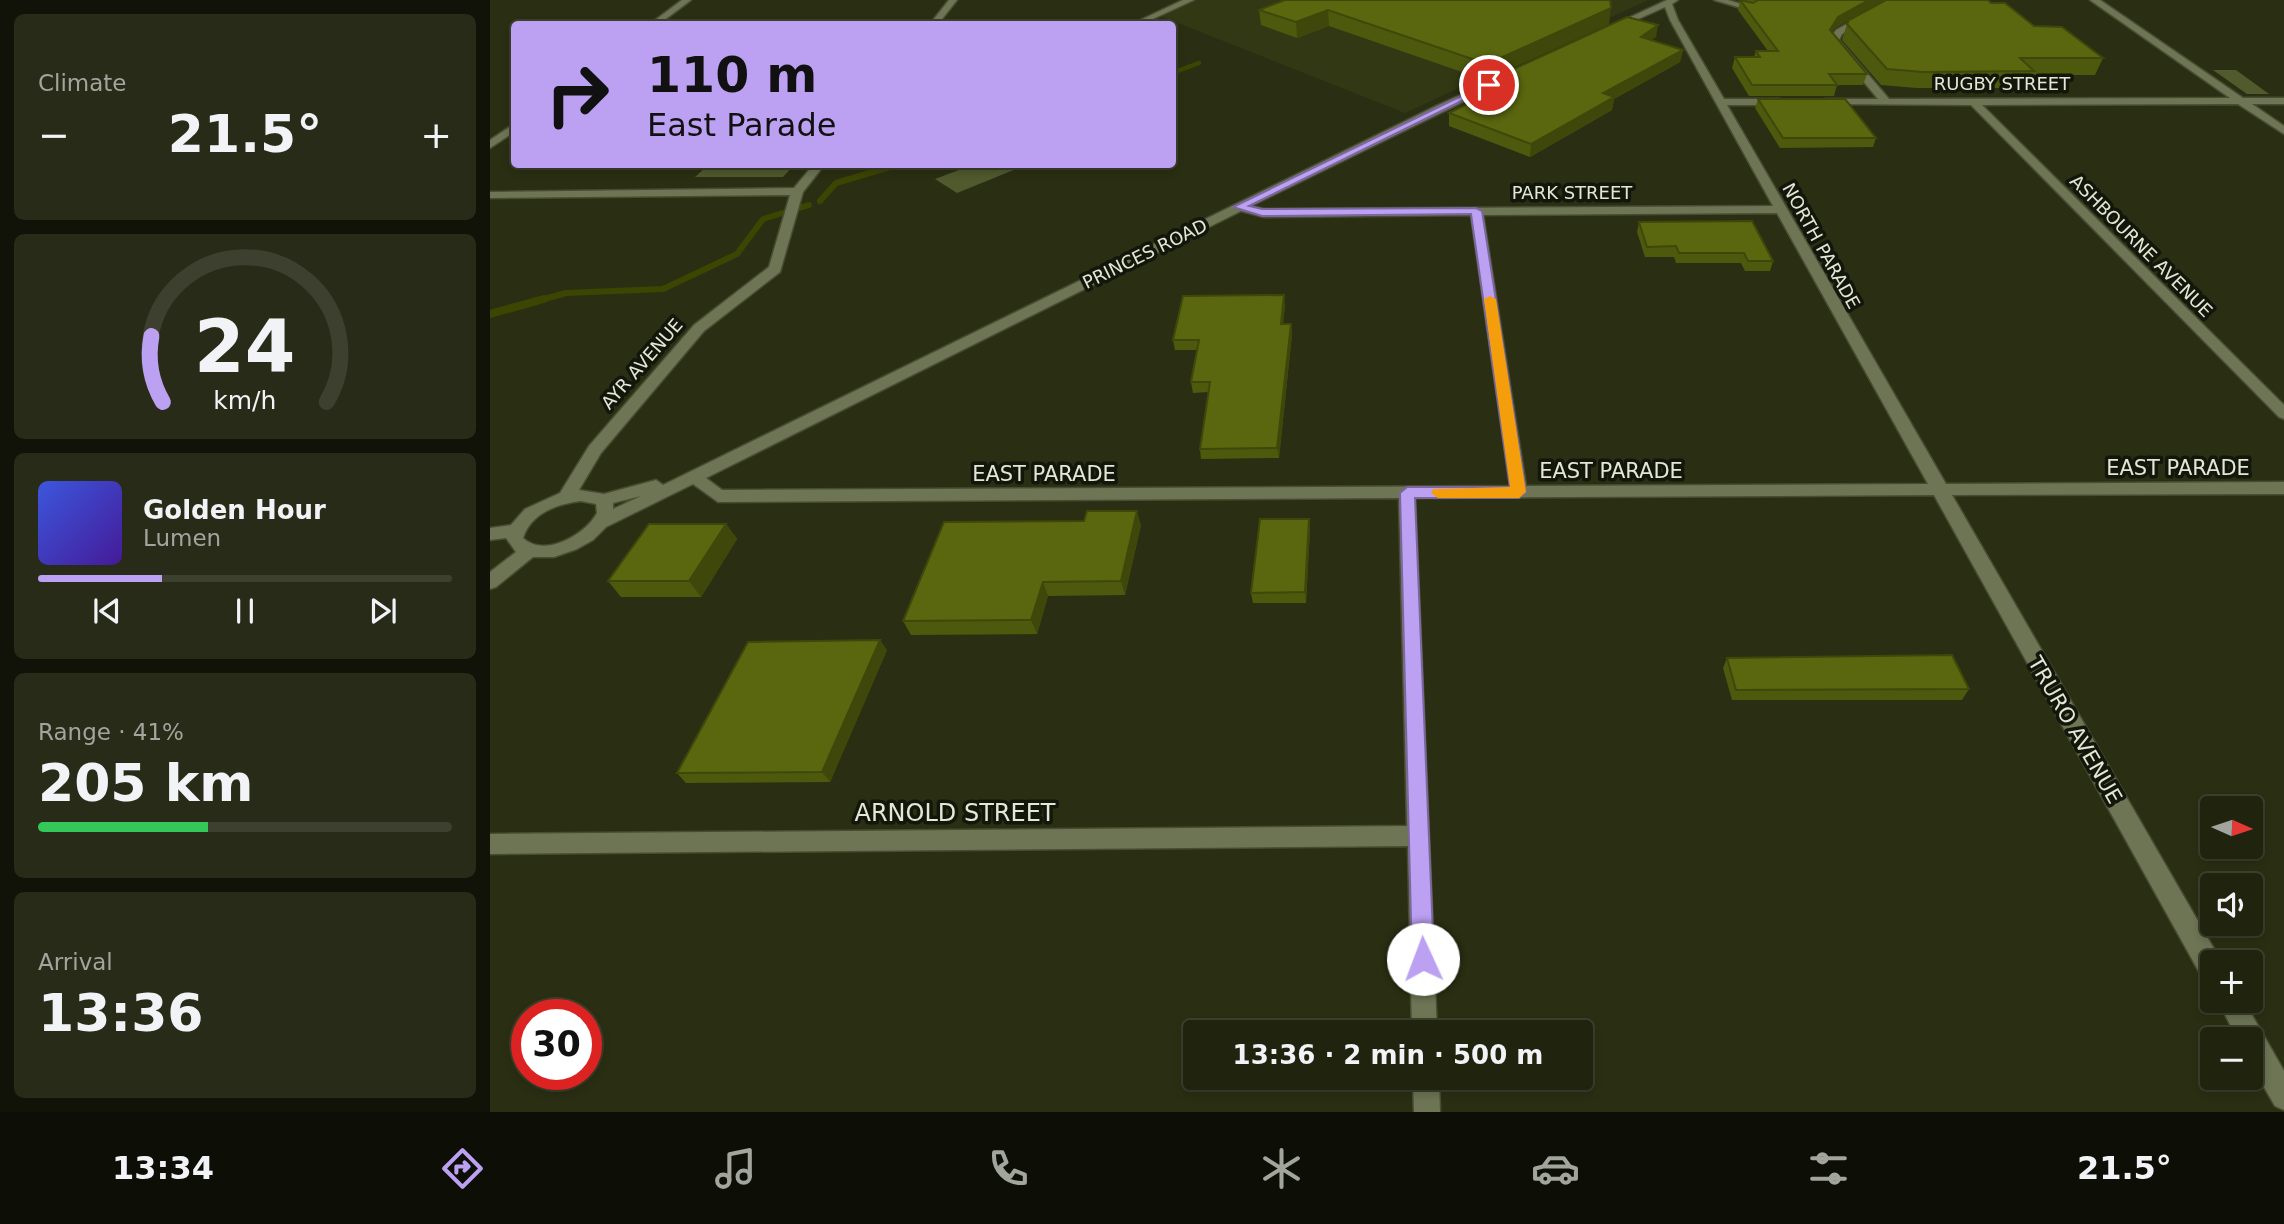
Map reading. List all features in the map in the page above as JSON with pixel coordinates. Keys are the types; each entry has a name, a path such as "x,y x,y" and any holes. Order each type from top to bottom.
{"street":[{"path":"658,21 687,0"},
{"path":"936,21 953,0"},
{"path":"1143,21 1190,0"},
{"path":"1718,0 1751,8"},
{"path":"1886,102 1834,40 1839,32 1888,6 1894,0"},
{"path":"2094,0 2284,131"},
{"path":"1597,35 1671,1"},
{"name":"NORTH PARADE","path":"1671,1 1674,19 1938,489"},
{"path":"1642,14 1674,19"},
{"name":"PRINCES ROAD","path":"528,552 554,551 571,545 602,522 694,476 1531,66"},
{"name":"RUGBY STREET","path":"1819,102 2284,100"},
{"path":"1721,102 1792,102"},
{"name":"ASHBOURNE AVENUE","path":"1973,102 2284,414"},
{"path":"490,145 511,129"},
{"name":"AYR AVENUE","path":"566,497 595,450 699,328 775,269 796,196 817,168"},
{"path":"490,195 796,196"},
{"name":"PARK STREET","path":"1239,207 1262,213 1780,209"},
{"path":"1476,211 1519,492"},
{"name":"PRINCES ROAD","path":"604,500 694,476"},
{"name":"EAST PARADE","path":"694,476 718,496 2284,488"},
{"name":"TRURO AVENUE","path":"1938,489 2201,950"},
{"path":"1407,493 1424,1020"},
{"path":"490,582 528,552 518,548 514,540 515,531 530,514 566,497 581,495 604,500 607,508 602,522"},
{"path":"490,534 515,531"},
{"name":"ARNOLD STREET","path":"490,844 1420,836"},
{"path":"2237,1013 2284,1097"},
{"path":"1426,1090 1426,1112"}],"shaded area":[{"path":"1196,0 1648,0 1405,113 1160,16"},
{"path":"2213,70 2236,70 2269,94 2247,94"},
{"path":"705,168 791,168 783,177 695,177"},
{"path":"964,168 1019,168 957,193 935,179"}],"building":[{"path":"1285,0 1610,0 1611,8 1487,64 1328,10 1296,22 1259,10"},
{"path":"1740,0 1753,3 1758,0 1869,0 1838,17 1830,30 1867,74 1829,74 1837,85 1752,85 1735,57 1760,57 1756,51 1778,51"},
{"path":"1886,0 1988,0 1991,3 2005,3 2034,26 2062,27 2103,58 2020,58 2034,71 1923,72 1887,69 1847,24 1849,20"},
{"path":"1627,17 1658,25 1641,37 1683,50 1603,93 1614,97 1531,144 1449,113 1518,79 1503,74"},
{"path":"1758,99 1845,99 1876,138 1783,138"},
{"path":"1752,221 1773,261 1748,261 1744,253 1679,253 1676,246 1647,247 1639,222"},
{"path":"1284,295 1281,324 1291,324 1277,448 1200,449 1210,382 1191,382 1199,340 1173,340 1183,296"},
{"path":"1087,511 1137,511 1121,581 1043,582 1031,620 903,621 944,522 1084,521"},
{"path":"1260,519 1309,519 1305,592 1251,593"},
{"path":"649,524 726,524 689,581 608,581"},
{"path":"880,640 822,772 677,773 748,642"},
{"path":"1952,655 1969,689 1736,690 1727,658"}],"waterway":[{"path":"1176,72 1199,63"},
{"path":"820,201 836,183 887,168"},
{"path":"537,301 566,293 663,289 737,254 763,219 809,205"},
{"path":"490,314 544,299"}],"slow traffic":[{"path":"1438,493 1519,492 1490,299"}],"route":[{"path":"1423,959 1407,493 1519,492 1476,211 1262,213 1239,207 1489,85"}]}
